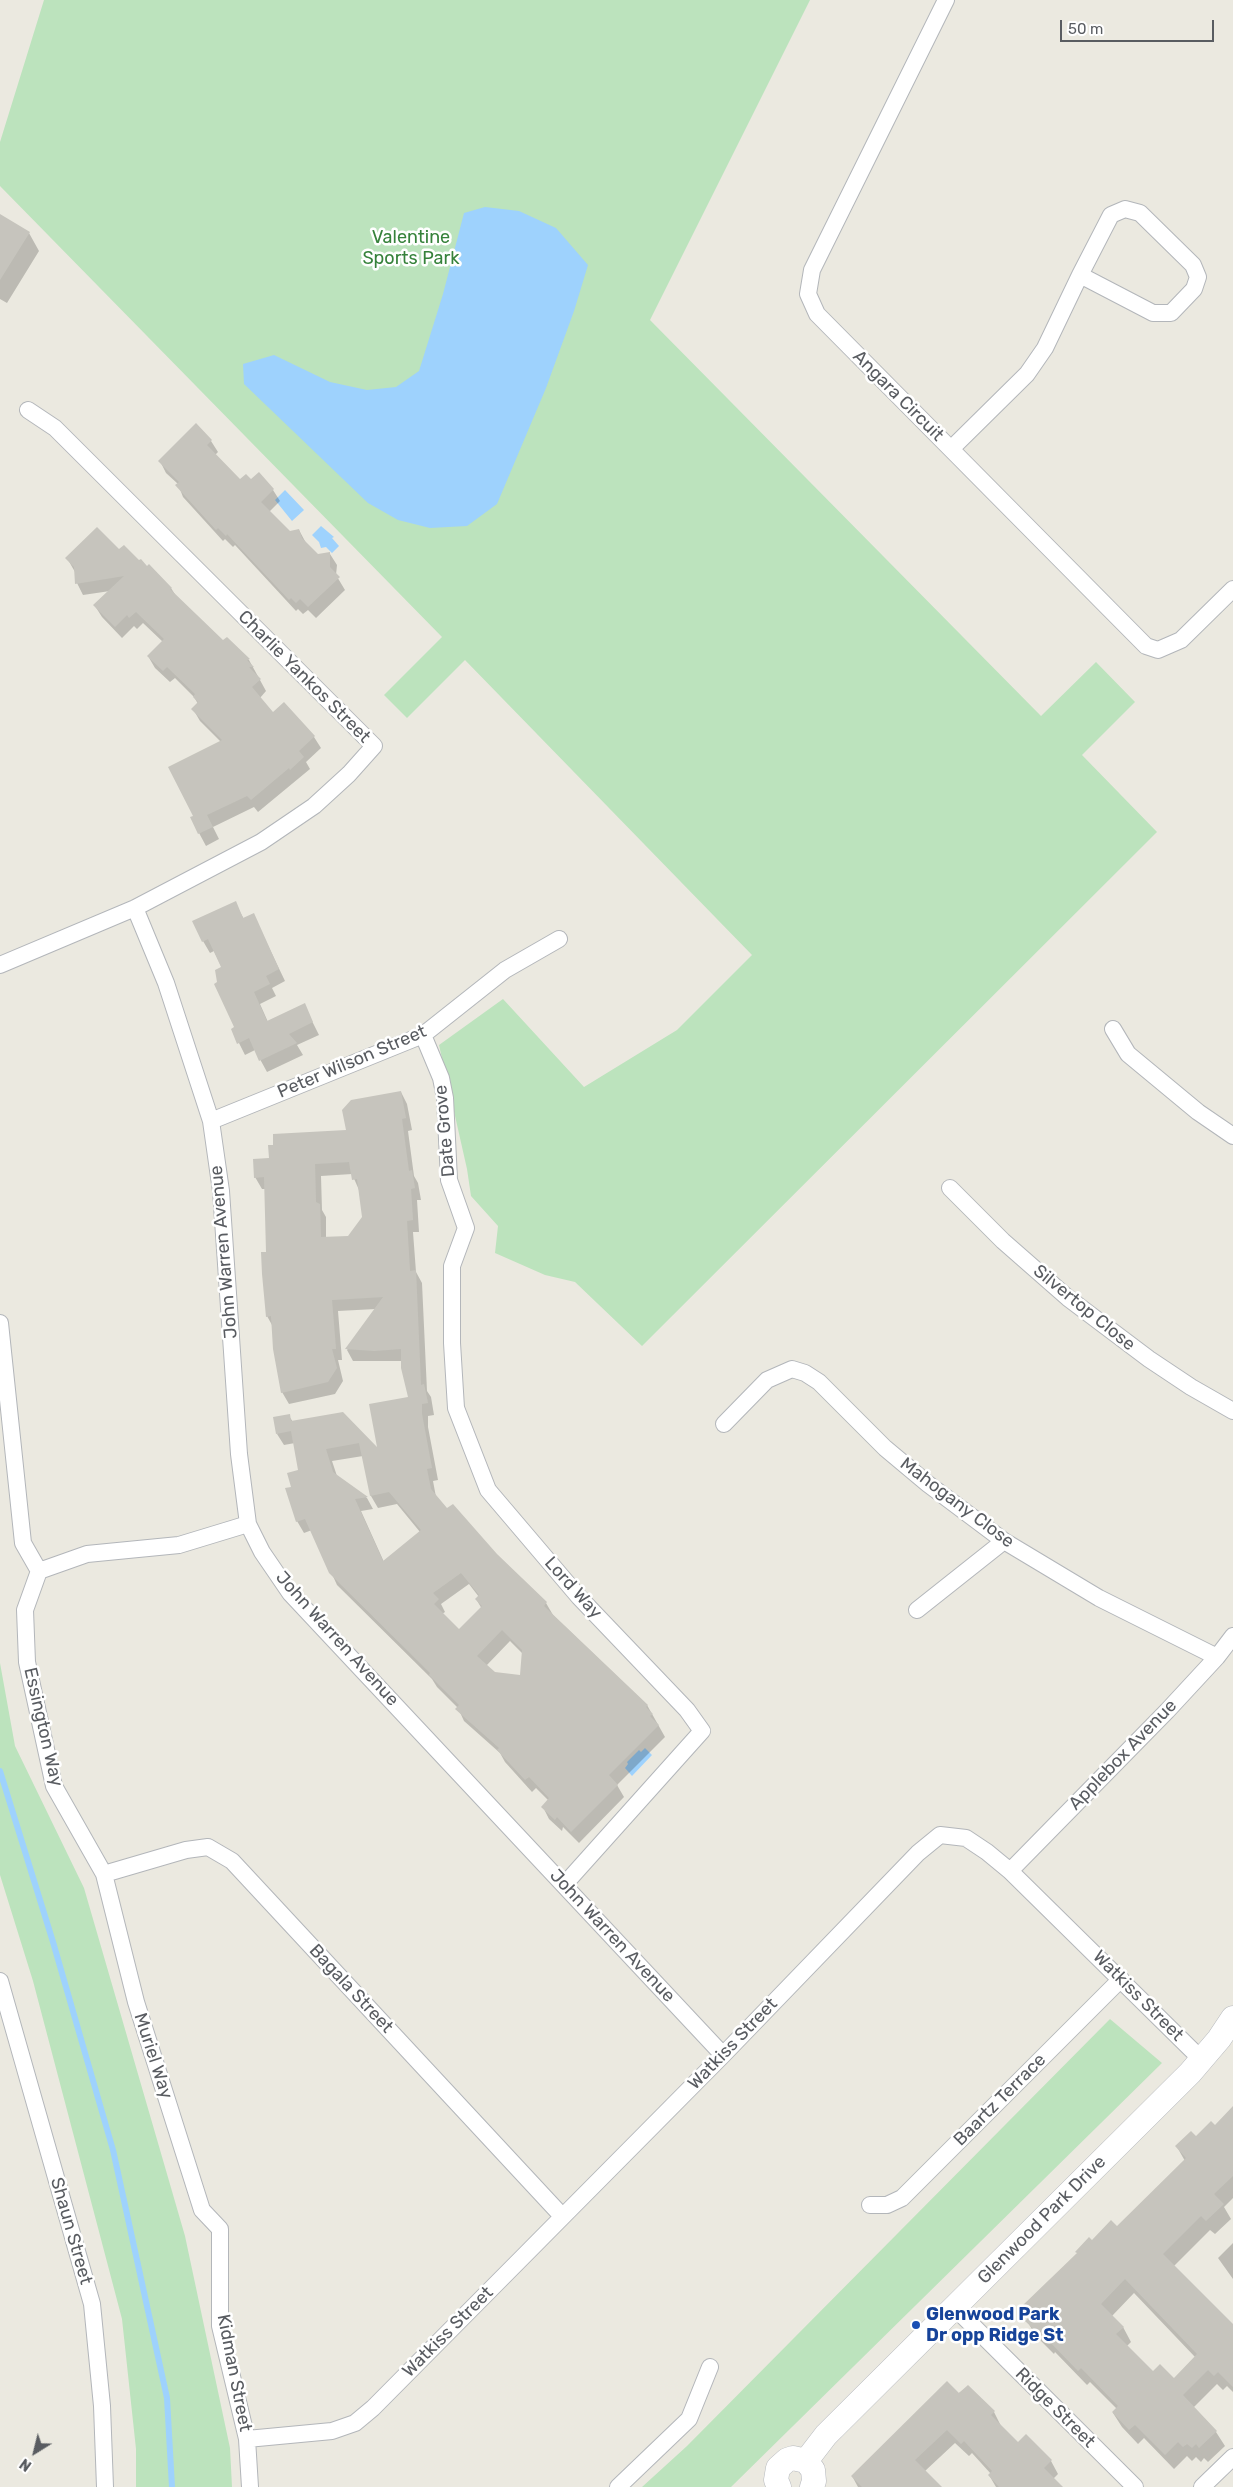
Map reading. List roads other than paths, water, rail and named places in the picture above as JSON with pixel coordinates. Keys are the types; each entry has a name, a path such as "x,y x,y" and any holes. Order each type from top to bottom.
{"street":[{"name":"Angara Circuit","path":"946,0 812,270 808,294 817,314 1146,646 1158,650 1181,640 1233,589"},
{"path":"951,449 1027,374 1045,348 1080,275 1111,215 1125,209 1140,214 1194,265 1198,277 1194,289 1171,312 1153,313 1080,275"},
{"name":"Charlie Yankos Street","path":"0,965 135,908 261,842 314,806 349,774 374,746 55,428 28,410"},
{"name":"John Warren Avenue","path":"135,908 166,983 211,1120 221,1191 239,1454 248,1524 262,1552 290,1593 723,2055"},
{"name":"Peter Wilson Street","path":"211,1120 423,1035 505,970 559,939"},
{"path":"1113,1029 1128,1054 1198,1112 1233,1136"},
{"name":"Date Grove","path":"423,1035 442,1083 445,1098 449,1180 466,1228"},
{"name":"Silvertop Close","path":"950,1188 1003,1241 1068,1298 1149,1359 1191,1387 1233,1411"},
{"name":"Lord Way","path":"466,1228 452,1266 452,1343 456,1408 488,1490 579,1597 687,1710 702,1731 564,1885"},
{"path":"0,1323 23,1544 39,1570 87,1554 179,1545 248,1524"},
{"name":"Mahogany Close","path":"724,1424 767,1380 792,1369 805,1373 818,1382 886,1448 928,1484 1004,1541 1100,1598 1218,1657"},
{"path":"917,1610 1004,1541"},
{"name":"Essington Way","path":"39,1570 25,1610 27,1662 54,1786 104,1874"},
{"name":"Applebox Avenue","path":"1010,1871 1218,1657 1233,1636"},
{"name":"Watkiss Street","path":"247,2439 309,2435 332,2431 355,2423 373,2408 723,2055 918,1852 940,1835 966,1838 1010,1871 1202,2060"},
{"name":"Bagala Street","path":"104,1874 186,1850 208,1847 232,1861 562,2216"},
{"name":"Muriel Way","path":"104,1874 136,2002 202,2210 220,2229"},
{"name":"Baartz Terrace","path":"870,2205 887,2204 902,2198 1121,1979"},
{"name":"Shaun Street","path":"0,1981 92,2304 102,2406 105,2487"},
{"name":"Glenwood Park Drive","path":"806,2461 826,2435 1202,2060 1233,2018"},
{"name":"Kidman Street","path":"220,2229 220,2326 247,2439 250,2487"},
{"name":"Ridge Street","path":"954,2307 1135,2487"},
{"path":"618,2487 689,2419 710,2367"},
{"path":"1202,2487 1233,2457"},
{"path":"778,2487 776,2474 782,2463 793,2458 806,2461 815,2475 812,2487"}],"water":[{"path":"485,207 519,211 556,228 588,265 574,311 546,388 497,504 467,526 430,528 398,520 368,503 244,384 243,364 274,355 330,382 367,390 396,387 419,371 443,294 464,213"},
{"path":"285,490 304,510 292,521 275,500"},
{"path":"321,526 334,537 332,538 339,546 332,553 326,547 321,548 319,542 312,535"},
{"path":"645,1748 652,1755 632,1776 625,1768 628,1764 627,1762 639,1750 641,1752"}],"waterway":[{"path":"0,1771 53,1942 113,2150 167,2398 172,2487"}],"place":[{"name":"Glenwood Park Dr opp Ridge St","path":"916,2325"}],"park label":[{"name":"Valentine Sports Park","path":"411,248"}]}
